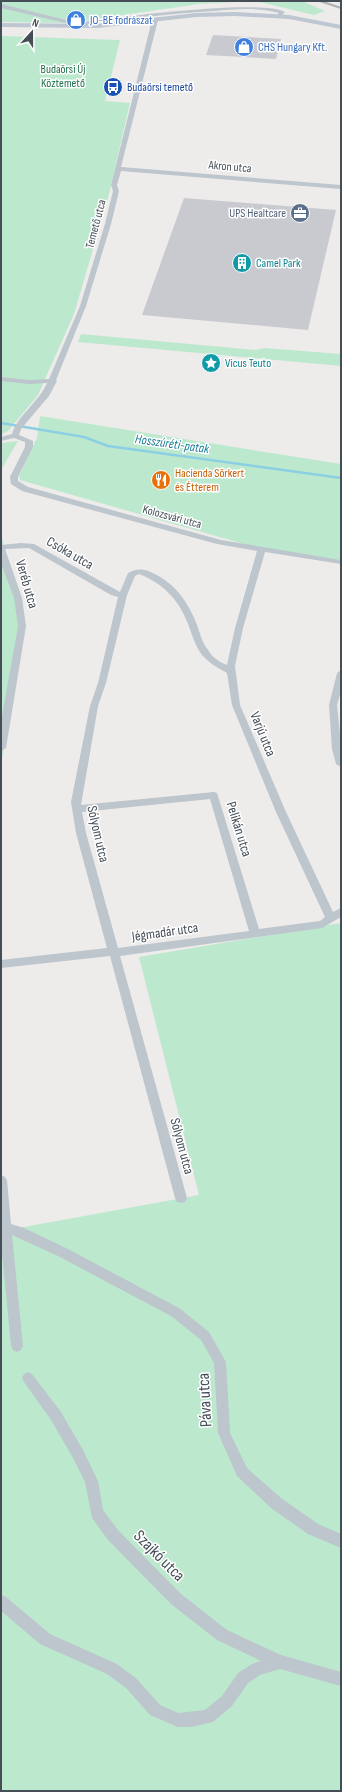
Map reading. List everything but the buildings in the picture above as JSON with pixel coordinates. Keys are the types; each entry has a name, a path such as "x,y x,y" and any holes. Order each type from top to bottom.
{"street":[{"path":"2,1 1,6 72,23 75,26"},
{"path":"75,26 81,23 108,21 178,6 259,4 279,8 282,12 279,16"},
{"path":"1,25 111,25 209,14 279,16 341,27"},
{"name":"Temető utca","path":"16,432 23,421 41,401 52,381 83,306 108,224 116,191 114,185 155,20"},
{"name":"Akron utca","path":"118,169 341,187"},
{"path":"1,379 29,382 52,381"},
{"path":"1,439 16,432"},
{"name":"Kolozsvári utca","path":"16,432 29,441 29,447 17,469 14,482 29,490 220,542 261,550 341,562"},
{"name":"Csóka utca","path":"1,547 21,545 31,546 114,593 123,595"},
{"name":"Veréb utca","path":"1,547 2,555 18,598 22,626 1,748"},
{"name":"Varjú utca","path":"261,550 239,628 231,671 236,705 281,812 331,919"},
{"name":"Sólyom utca","path":"180,1198 114,951 80,833 76,802 94,706 102,683 123,595 131,575 139,571 154,576 171,589 186,608 202,649 218,665 231,671"},
{"path":"341,673 333,705 337,749 341,764"},
{"name":"Pelikán utca","path":"77,809 214,795 255,934"},
{"name":"Jégmadár utca","path":"1,964 114,951 127,952 322,924 341,912"},
{"path":"1,1180 7,1228 17,1346"},
{"name":"Páva utca","path":"7,1228 20,1232 62,1252 175,1312 205,1336 220,1362 224,1433 242,1472 276,1503 307,1525 337,1541 341,1541"},
{"name":"Szajkó utca","path":"28,1378 56,1416 92,1481 97,1513 113,1536 176,1599 222,1635 280,1662 341,1679"},
{"path":"1,1602 13,1614 45,1639 112,1669 131,1683 155,1710 178,1720 191,1720 208,1716 227,1701 244,1678 257,1669 280,1662"}],"green space":[{"path":"1,1 254,1 199,4 68,23 1,22"},
{"path":"255,1 302,1 325,11 314,15"},
{"name":"Budaörsi Új Köztemető","path":"1,36 120,40 105,101 130,103 108,198 74,314 38,395 8,431 2,434"},
{"path":"81,334 255,350 265,348 341,354 341,366 78,342"},
{"path":"40,416 341,464 341,560 258,548 20,480 19,476 37,438"},
{"path":"18,441 1,470 1,443"},
{"path":"1,534 25,627 1,766"},
{"path":"341,923 341,1791 1,1791 1,1222 2,1231 199,1195 139,957"}],"waterway":[{"name":"Hosszúréti-patak","path":"1,423 84,437 108,446 341,478"}],"railway":[{"path":"320,1 341,8"}],"place":[{"name":"JO-BE fodrászat","path":"76,20"},
{"name":"CHS Hungary Kft.","path":"244,47"},
{"name":"Budaörsi temető","path":"113,87"},
{"name":"UPS Healtcare","path":"300,213"},
{"name":"Camel Park","path":"242,263"},
{"name":"Vicus Teuto","path":"211,363"},
{"name":"Hacienda Sörkert és Étterem","path":"161,480"}]}
